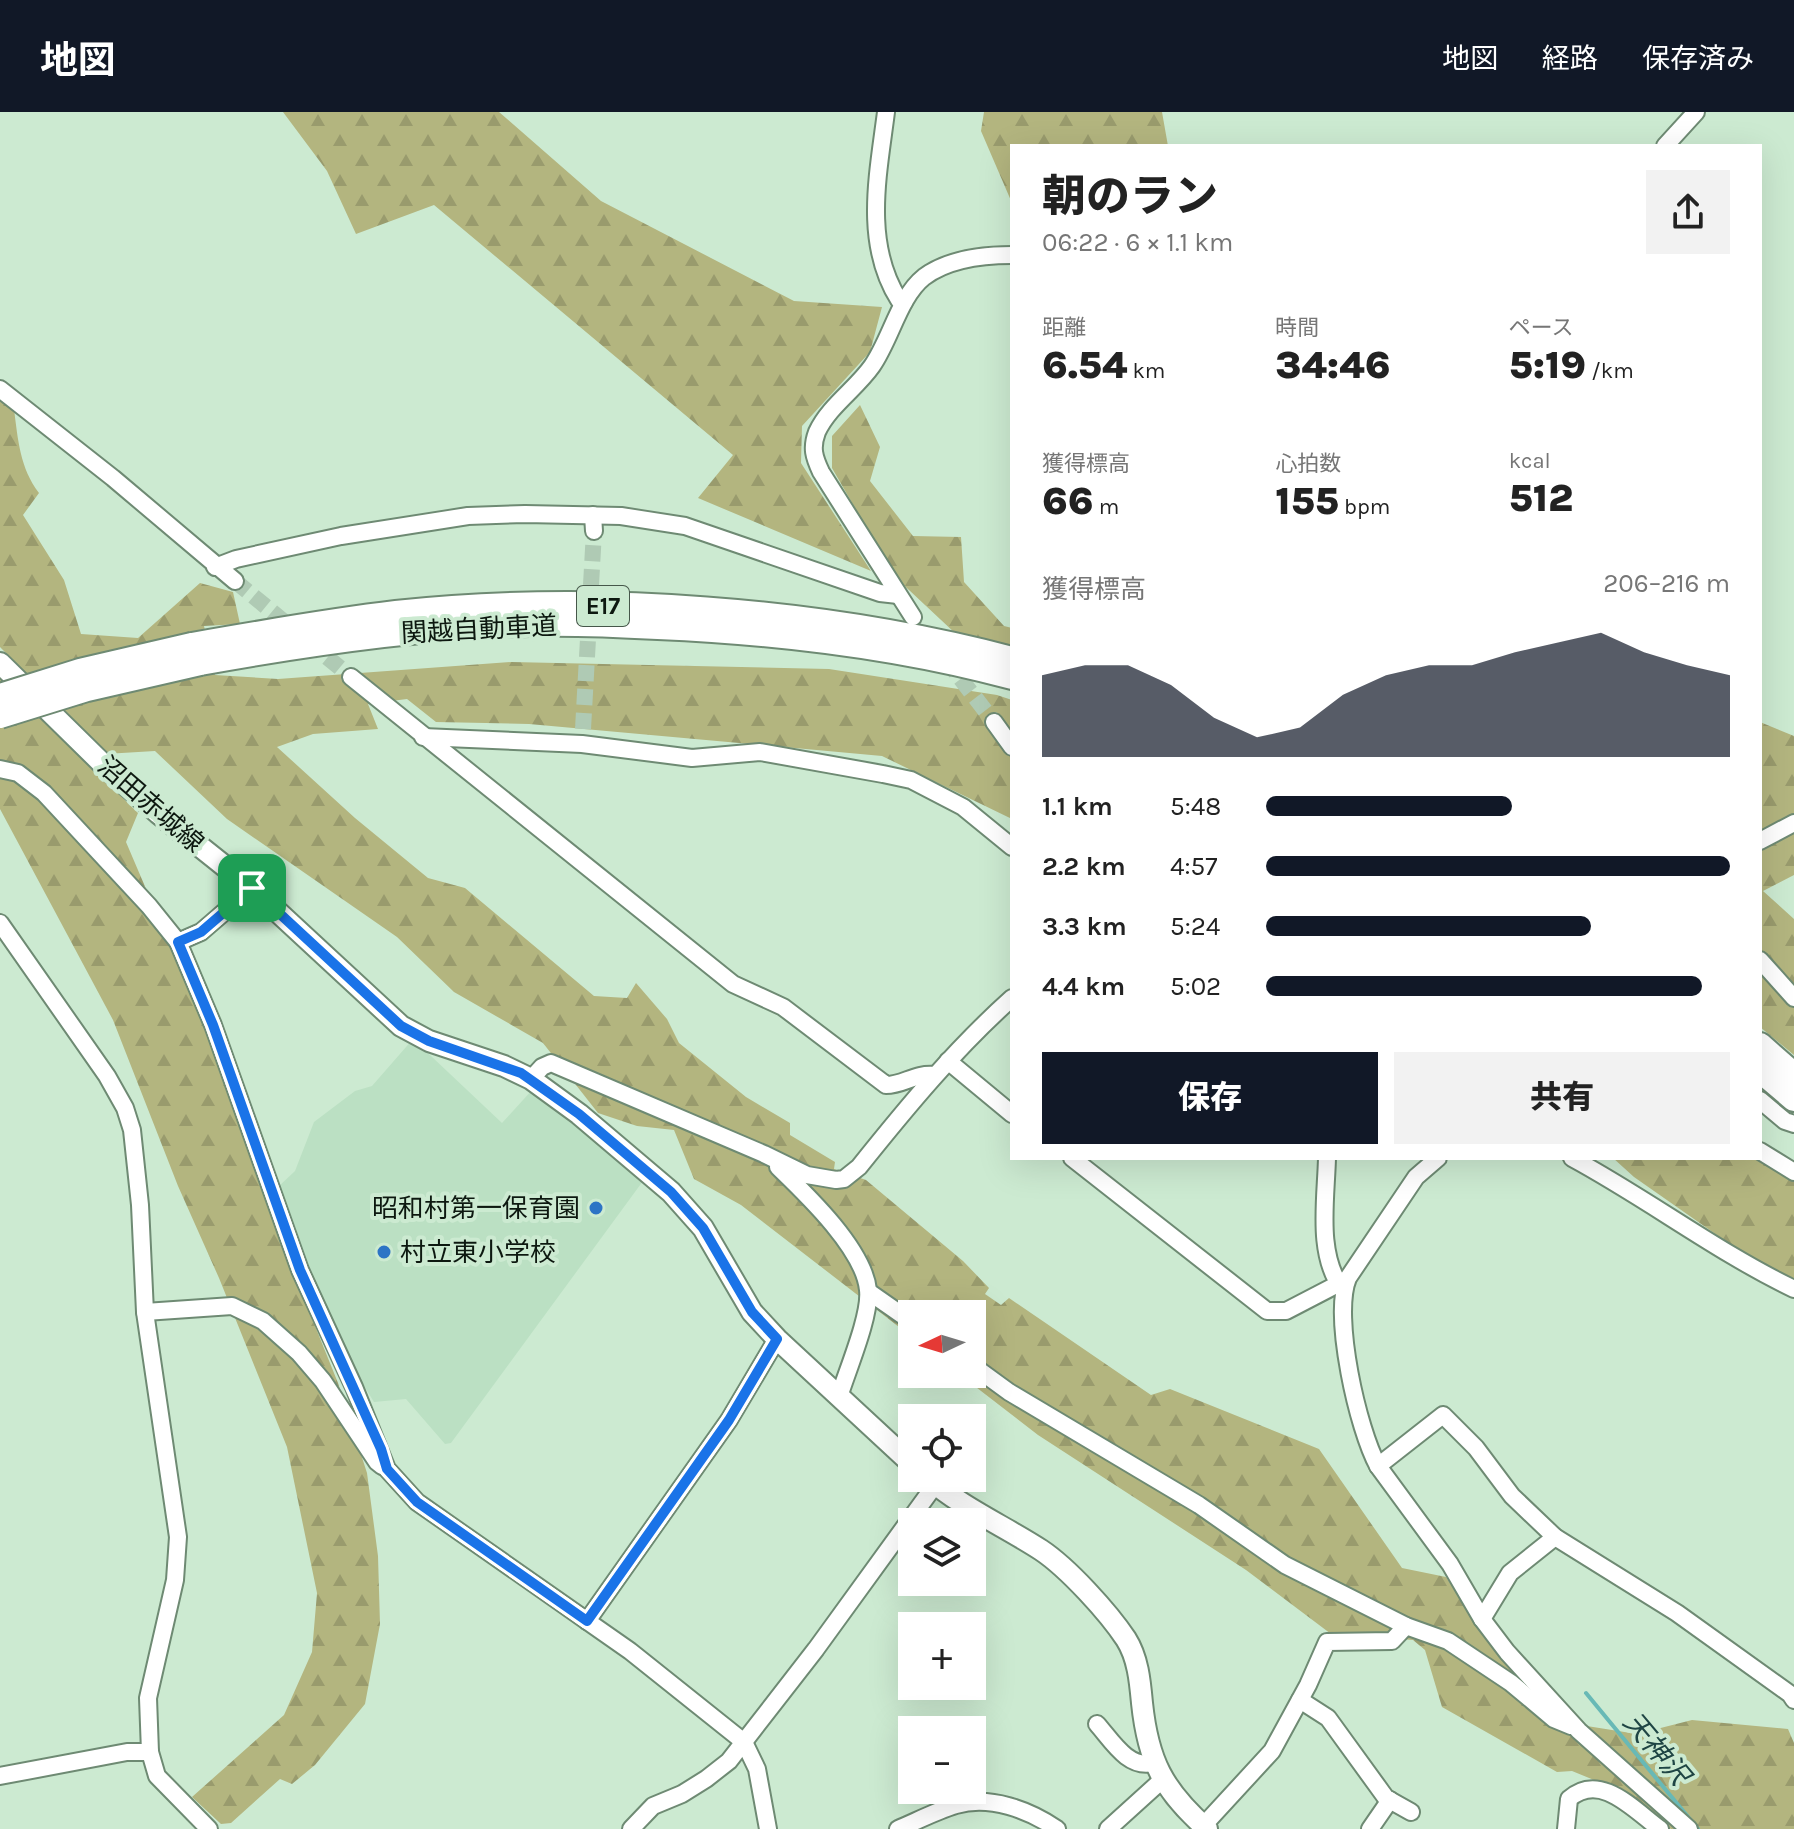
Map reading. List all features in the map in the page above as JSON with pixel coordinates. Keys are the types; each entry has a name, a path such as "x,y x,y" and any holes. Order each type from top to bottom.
{"highway":[{"name":"関越自動車道","path":"0,716 290,627 399,613 500,606 611,606 809,621 898,633 1010,659"},
{"name":"関越自動車道","path":"0,696 80,671 196,654 504,624 715,629 892,651 1010,677"},
{"path":"1762,1047 1794,1075"},
{"path":"1762,1072 1794,1099"}],"main road":[{"name":"沼田赤城線","path":"0,663 122,781 252,888 401,1026 429,1041 504,1066 531,1079 579,1114 671,1192 703,1228 752,1312 898,1451"},
{"path":"948,1492 1051,1557 1118,1629 1137,1663 1147,1741 1158,1771 1184,1808 1205,1827"}],"street":[{"path":"886,112 875,201 877,238 893,291 904,302"},
{"path":"1667,144 1696,112"},
{"path":"913,617 821,472 813,455 813,444 823,421 879,355 904,302 917,284 939,270 973,257 1010,255"},
{"path":"0,389 113,478 235,581"},
{"path":"215,567 236,559 341,536 468,516 594,523 621,516 685,526 880,593 898,595"},
{"path":"351,677 733,984 783,1007 878,1081 892,1085 919,1074 935,1075"},
{"path":"994,722 1010,744"},
{"path":"423,737 583,737 692,758 760,752 911,780 963,807 1010,845"},
{"path":"0,769 18,773 44,793 149,906 178,942 213,1025 300,1270 381,1449 387,1469"},
{"path":"1762,840 1794,823"},
{"path":"178,942 201,932 252,888"},
{"path":"0,923 107,1076 125,1108 132,1130 140,1205 145,1312 178,1537 175,1580 148,1698 150,1752 157,1776 209,1829"},
{"path":"1762,962 1794,998"},
{"path":"531,1079 542,1067 551,1063 807,1175 844,1179 859,1167 935,1075 1010,1000"},
{"path":"948,1061 1010,1112"},
{"path":"1762,1102 1785,1121 1794,1124"},
{"path":"1762,1152 1794,1172"},
{"path":"764,1154 809,1196 840,1233 864,1273 869,1292 866,1313 839,1397"},
{"path":"1075,1160 1267,1311 1286,1311 1340,1287 1416,1177 1436,1160"},
{"path":"1327,1160 1325,1229 1330,1263 1340,1287 1347,1351 1363,1431 1378,1466 1443,1554 1482,1619 1507,1652 1579,1731 1689,1829"},
{"path":"1576,1160 1794,1289"},
{"path":"869,1292 898,1312"},
{"path":"145,1312 232,1306 263,1321 299,1353 323,1381 377,1462 417,1502 630,1651 744,1742 757,1769 768,1829"},
{"path":"587,1621 729,1420 777,1339"},
{"path":"986,1375 1199,1505 1285,1565 1406,1626 1448,1641 1511,1683 1554,1719 1579,1731"},
{"path":"1378,1466 1443,1415 1476,1448 1512,1496 1555,1537 1677,1613 1793,1694"},
{"path":"631,1829 653,1806 682,1794 729,1761 816,1649 923,1492"},
{"path":"1482,1619 1510,1573 1555,1537"},
{"path":"1205,1827 1272,1751 1327,1642 1392,1641 1406,1626"},
{"path":"1300,1700 1328,1718 1390,1800 1411,1812"},
{"path":"1097,1724 1128,1758 1158,1771 1108,1829"},
{"path":"0,1776 127,1752 150,1752"},
{"path":"1566,1829 1569,1799 1579,1791 1590,1789 1604,1790 1616,1796 1660,1829"},
{"path":"1370,1829 1390,1800"},
{"path":"898,1829 957,1805 977,1802 1024,1811 1057,1829"}],"shaded area":[{"path":"413,1039 502,1123 533,1089 643,1181 451,1443 445,1444 406,1399 374,1402 348,1360 312,1285 278,1187 295,1171 314,1122 355,1091 372,1086"}],"green space":[{"path":"283,112 499,112 601,201 794,301 882,307 870,352 802,426 801,463 871,571 698,498 733,455 434,205 356,234 327,171"},
{"path":"984,112 1162,112 1168,144 1010,144 1010,198 981,131"},
{"path":"0,401 14,409 24,464 39,493 23,515 64,580 81,634 138,638 200,583 233,592 240,624 204,626 215,675 278,679 511,662 829,669 1010,699 1010,818 882,756 529,724 436,722 407,699 368,704 378,729 313,734 277,747 355,818 428,878 465,888 594,996 627,998 636,983 667,1019 679,1043 746,1097 790,1123 790,1135 835,1162 834,1169 866,1180 963,1261 989,1288 985,1294 1001,1305 1009,1298 1151,1395 1170,1389 1319,1449 1402,1568 1446,1577 1497,1653 1568,1723 1637,1734 1692,1720 1788,1729 1794,1743 1794,1829 1671,1829 1616,1789 1572,1771 1557,1772 1442,1707 1425,1650 1413,1640 1377,1637 1343,1643 1246,1570 1038,1435 977,1388 986,1388 986,1300 898,1300 898,1326 741,1205 694,1179 674,1130 637,1126 598,1113 543,1043 454,992 397,937 227,819 155,751 105,754 0,647"},
{"path":"860,405 880,447 870,481 913,536 961,537 964,582 1004,626 1010,628 1010,646 956,634 894,576 832,468 832,436"},
{"path":"0,676 138,813 126,842 199,1013 272,1219 338,1383 367,1473 378,1556 380,1624 365,1704 315,1765 292,1784 280,1779 231,1823 221,1824 192,1797 284,1715 312,1652 317,1593 287,1447 219,1278 178,1186 113,1020 0,809"},
{"path":"1762,723 1794,736 1794,875 1763,891 1794,919 1794,1055 1762,1029"},
{"path":"1762,1141 1794,1165 1794,1289 1634,1177 1615,1160 1762,1160"}],"waterway":[{"name":"天神沢","path":"1586,1693 1698,1829"}],"tunnel":[{"path":"583,729 594,531"},
{"path":"235,581 351,677"},
{"path":"946,660 994,722"}],"place":[{"name":"昭和村第一保育園","path":"596,1208"},
{"name":"村立東小学校","path":"384,1252"}],"route":[{"path":"252,888 401,1026 429,1041 504,1066 531,1079 579,1114 671,1192 703,1228 752,1312 777,1339 729,1420 587,1621 417,1502 387,1469 354,1387 300,1270 213,1025 178,942 201,932 252,888"}]}
